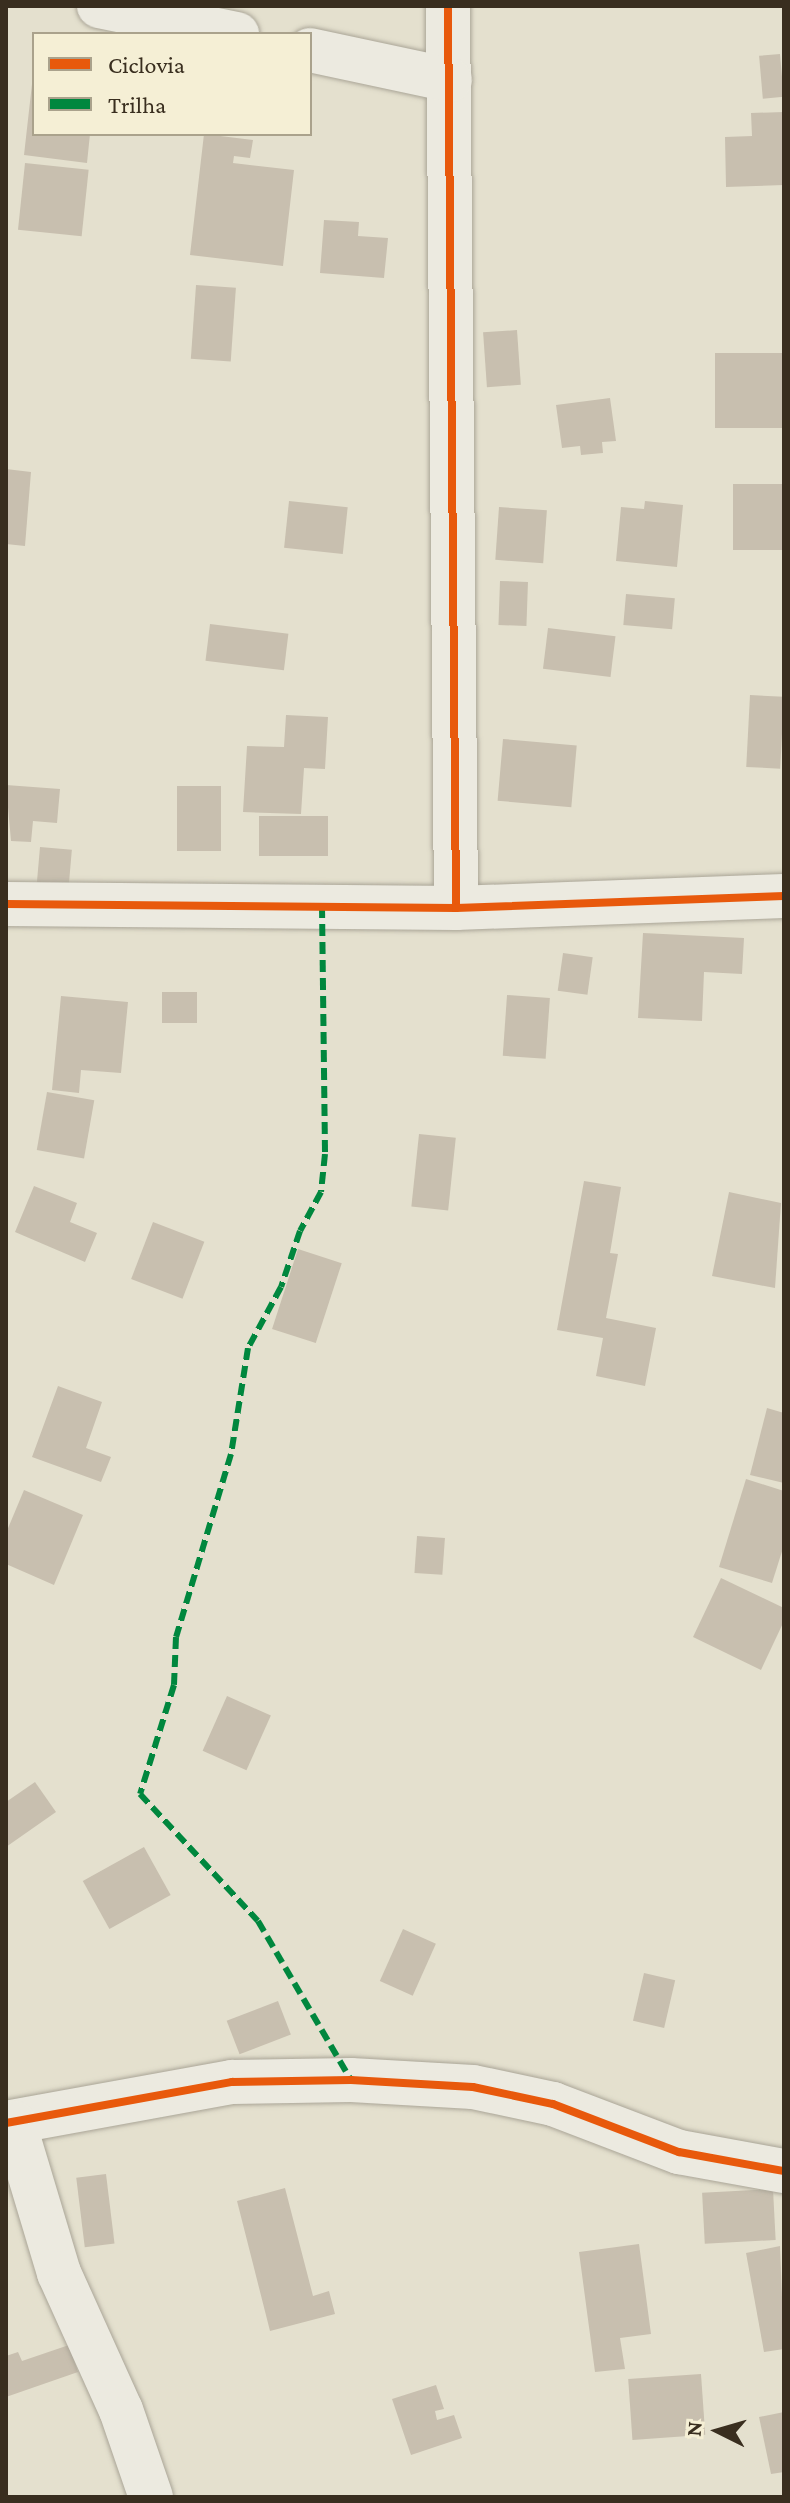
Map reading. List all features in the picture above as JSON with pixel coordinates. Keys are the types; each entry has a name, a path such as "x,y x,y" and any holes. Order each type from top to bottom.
{"street":[{"path":"99,6 227,32"},
{"path":"448,6 456,908"},
{"path":"312,50 450,80"},
{"path":"6,904 456,908 784,896"},
{"path":"151,2497 121,2410 59,2273 10,2123 232,2082 351,2080 473,2087 553,2104 679,2152 784,2171"}],"building":[{"path":"780,54 784,97 763,99 759,56"},
{"path":"32,84 32,136 90,136 87,163 24,155"},
{"path":"784,112 784,185 726,187 725,137 752,136 751,113"},
{"path":"204,136 253,140 250,158 234,156 233,163 294,170 283,266 190,255"},
{"path":"25,163 89,170 82,236 18,230"},
{"path":"324,220 359,222 358,236 388,238 384,278 320,273"},
{"path":"196,285 236,288 231,362 191,359"},
{"path":"517,330 521,385 487,387 483,332"},
{"path":"715,353 784,353 784,428 715,428"},
{"path":"610,398 616,441 602,442 603,453 581,455 580,446 562,448 556,405"},
{"path":"6,469 31,472 25,546 6,544"},
{"path":"733,484 784,484 784,550 733,550"},
{"path":"289,501 348,507 343,554 284,548"},
{"path":"645,501 683,505 677,567 616,561 621,507 644,509"},
{"path":"499,507 547,510 543,563 495,560"},
{"path":"500,581 528,582 526,626 498,625"},
{"path":"626,594 675,598 672,629 623,625"},
{"path":"210,624 288,634 284,670 205,661"},
{"path":"548,628 615,636 610,677 543,669"},
{"path":"750,695 784,697 780,769 746,767"},
{"path":"286,715 328,717 325,769 304,768 301,814 243,812 247,746 284,747"},
{"path":"503,739 577,745 571,807 498,801"},
{"path":"6,785 60,789 57,823 33,821 31,842 11,841"},
{"path":"177,786 221,786 221,851 177,851"},
{"path":"259,816 328,816 328,856 259,856"},
{"path":"40,847 72,850 69,886 37,883"},
{"path":"643,933 744,938 742,974 704,972 702,1021 638,1018"},
{"path":"563,953 593,957 587,995 558,991"},
{"path":"162,992 197,992 197,1023 162,1023"},
{"path":"507,995 550,998 546,1059 503,1056"},
{"path":"61,996 128,1002 121,1073 81,1070 79,1093 52,1090"},
{"path":"47,1092 94,1100 84,1158 37,1150"},
{"path":"419,1134 456,1138 448,1210 411,1207"},
{"path":"584,1181 621,1187 610,1253 618,1254 606,1318 656,1328 645,1386 596,1376 603,1338 557,1330"},
{"path":"34,1186 77,1203 70,1222 97,1233 85,1262 15,1232"},
{"path":"729,1192 781,1203 775,1288 712,1276"},
{"path":"153,1222 204,1242 182,1299 131,1279"},
{"path":"298,1249 342,1263 316,1343 272,1329"},
{"path":"58,1386 102,1402 86,1448 111,1457 101,1482 32,1457"},
{"path":"767,1408 784,1413 784,1483 750,1475"},
{"path":"746,1479 784,1491 784,1545 772,1583 719,1567"},
{"path":"24,1490 83,1515 54,1585 6,1564 6,1533"},
{"path":"417,1536 445,1538 442,1575 414,1573"},
{"path":"721,1578 784,1608 784,1621 761,1670 693,1637"},
{"path":"227,1696 271,1716 246,1770 203,1751"},
{"path":"35,1782 56,1812 6,1847 6,1802"},
{"path":"144,1847 171,1895 109,1929 83,1881"},
{"path":"403,1929 436,1944 413,1996 380,1981"},
{"path":"644,1973 675,1980 664,2028 633,2021"},
{"path":"278,2001 291,2035 240,2054 227,2021"},
{"path":"106,2174 115,2243 85,2247 76,2178"},
{"path":"285,2188 313,2296 329,2291 335,2314 270,2331 237,2201"},
{"path":"773,2189 776,2240 705,2244 702,2193"},
{"path":"639,2244 651,2334 620,2338 625,2369 595,2372 579,2252"},
{"path":"780,2246 784,2349 764,2352 746,2253"},
{"path":"69,2345 78,2372 6,2397 6,2356 18,2352 22,2361"},
{"path":"701,2374 705,2435 632,2440 628,2379"},
{"path":"436,2385 444,2409 435,2411 437,2420 454,2415 462,2438 411,2455 392,2399"},
{"path":"784,2412 784,2472 771,2474 759,2417"}],"marked path":[{"path":"322,906 325,1154 321,1192 300,1231 281,1287 248,1348 231,1454 176,1637 174,1685 140,1794 258,1921 351,2080"}],"cycle path":[{"path":"448,6 456,908"},
{"path":"6,904 456,908 784,896"},
{"path":"6,2123 232,2082 351,2080 473,2087 553,2104 679,2152 784,2171"}]}
